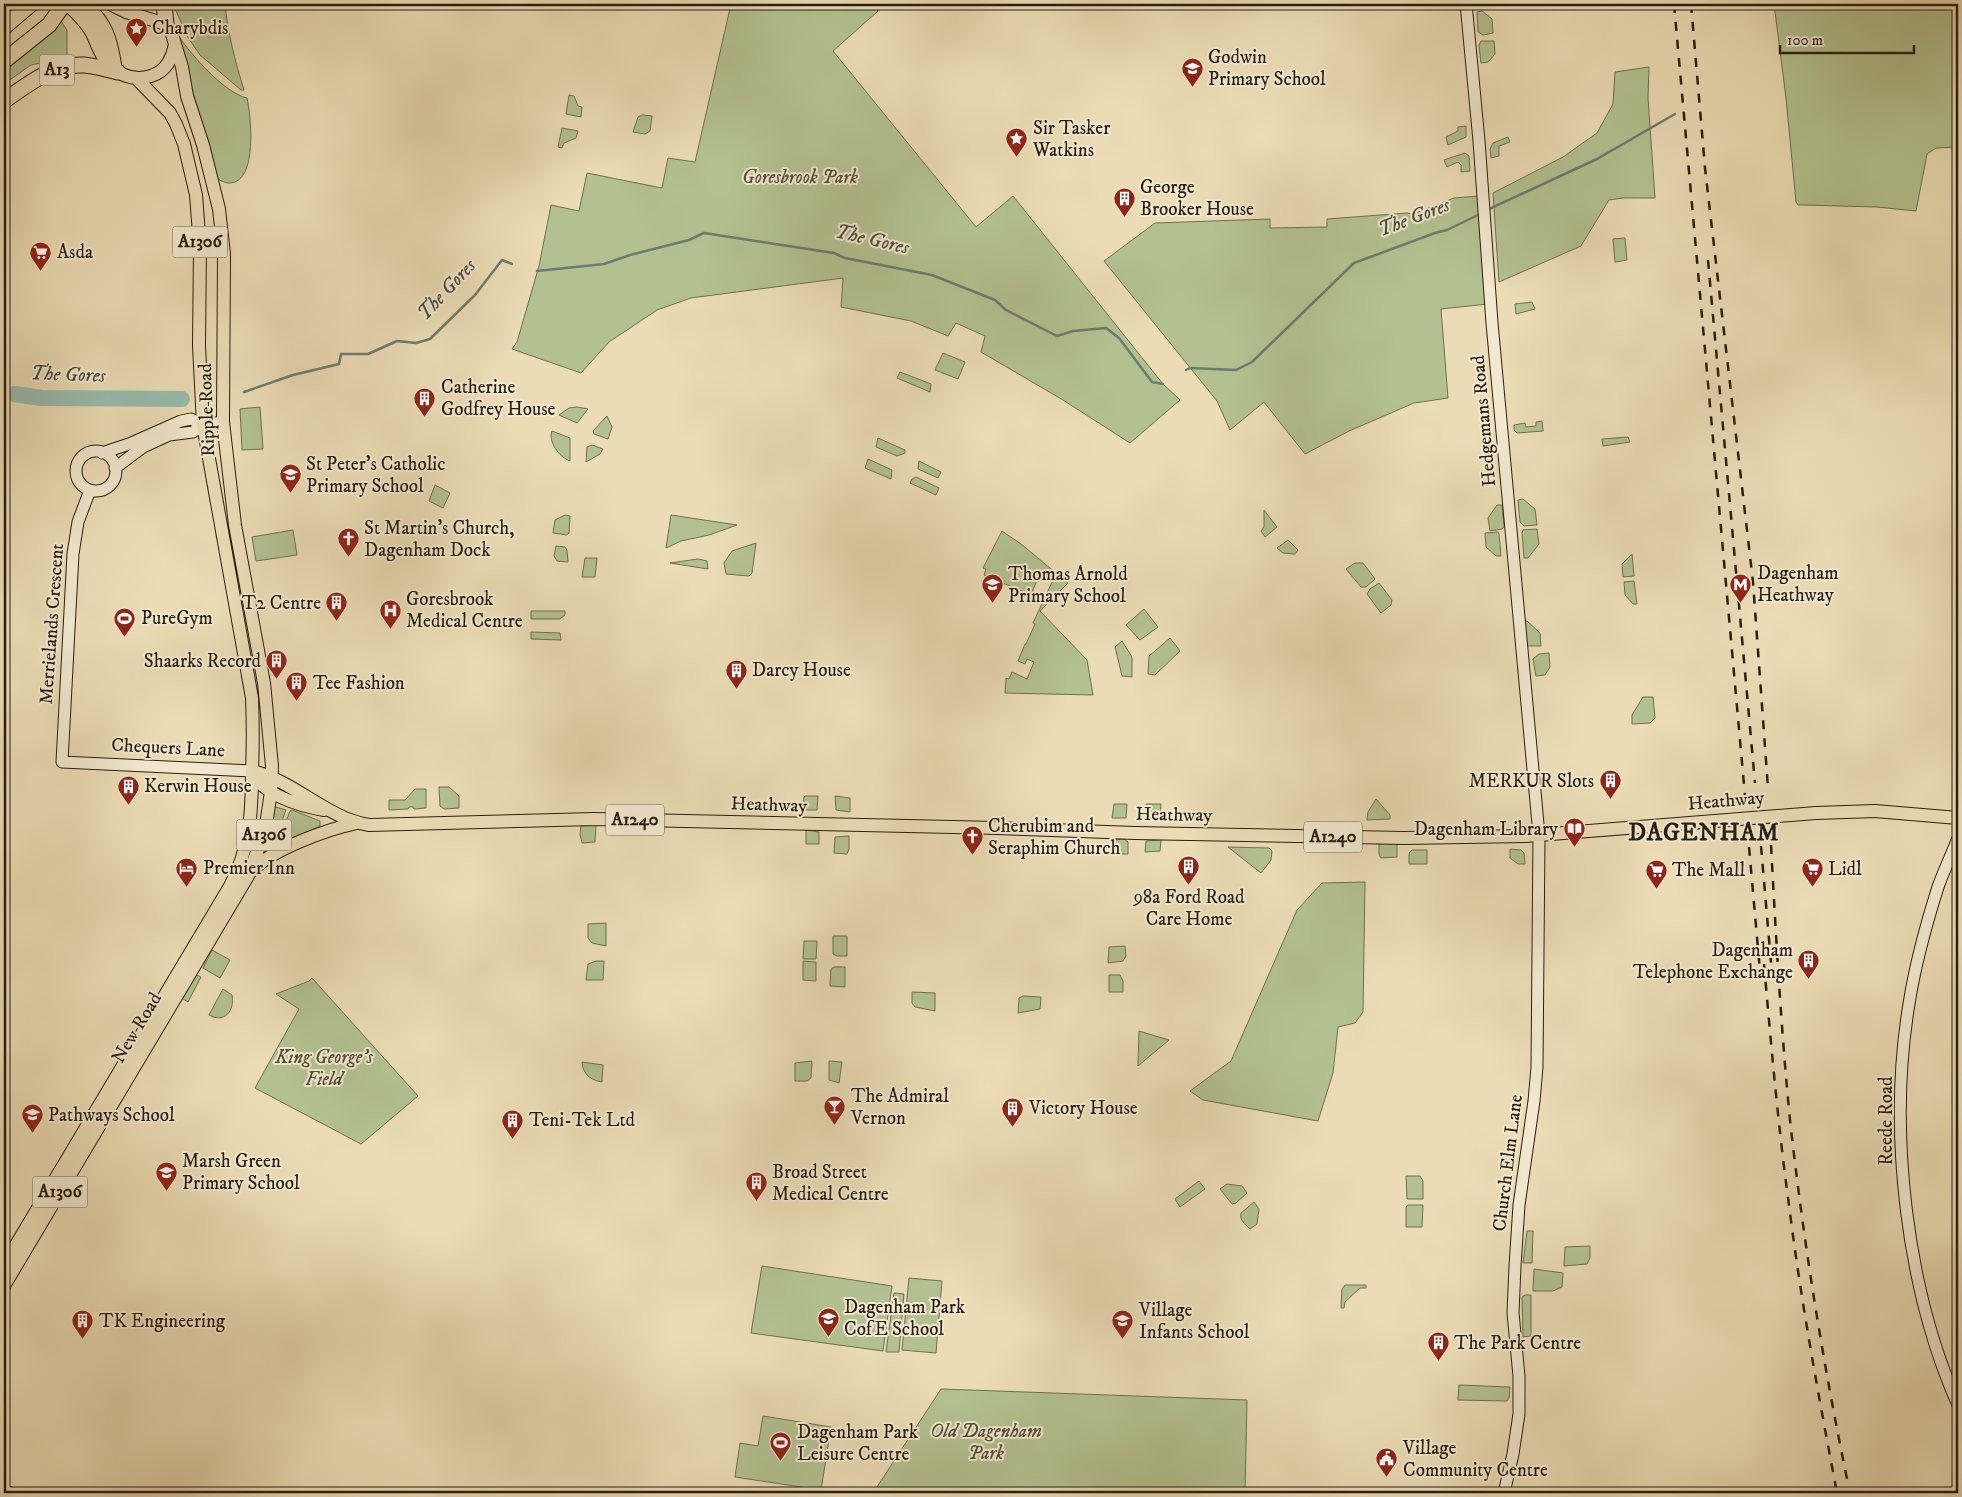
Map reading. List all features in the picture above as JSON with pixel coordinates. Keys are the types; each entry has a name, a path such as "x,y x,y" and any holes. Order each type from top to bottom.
{"highway":[{"name":"A13","path":"4,61 49,25 65,4"},
{"path":"84,4 100,21 108,37 116,70"},
{"path":"164,4 166,24"},
{"path":"4,27 28,6"},
{"name":"A13","path":"4,101 42,76 65,67 84,65 116,70"}],"main road":[{"path":"65,4 85,22 102,55 116,70 127,77 136,78 155,75 163,70 172,56 175,44"},
{"path":"110,4 126,12 166,24"},
{"name":"Ripple Road","path":"166,24 171,31 175,44 182,67 187,96 203,145 216,196 223,238 223,422 235,525 264,683 272,777"},
{"name":"Ripple Road","path":"136,78 170,114 176,124 184,144 196,195 200,247 199,346 203,425 252,698 252,771"},
{"name":"Heathway","path":"252,771 259,783 271,792 302,805 330,811"},
{"name":"Chequers Lane","path":"252,771 272,777"},
{"name":"New Road","path":"4,1264 235,876 244,855 250,828 252,771"},
{"name":"Heathway","path":"272,777 311,798 330,811 357,823 376,825 594,820 1306,836 1481,838 1596,832 1732,818 1822,813 1874,812 1958,818"},
{"name":"New Road","path":"4,1286 248,876 265,831 272,777"},
{"name":"Heathway","path":"248,876 270,856 329,830 357,823"}],"street":[{"name":"Hedgemans Road","path":"1466,4 1539,835"},
{"path":"102,453 129,444 181,421 191,419 203,425"},
{"path":"115,468 143,448 169,435 193,432 203,425 223,422"},
{"path":"88,453 102,453 111,458 115,468 115,476 111,484 102,490 90,490 79,483 76,477 77,464 88,453"},
{"name":"Merrielands Crescent","path":"62,762 72,554 78,522 90,490"},
{"name":"Chequers Lane","path":"62,762 252,771"},
{"name":"Church Elm Lane","path":"1504,1493 1513,1454 1518,1414 1519,1376 1512,1313 1519,1205 1537,1067 1539,835"},
{"name":"Reede Road","path":"1958,838 1938,887 1922,945 1909,1004 1904,1040 1901,1113 1905,1195 1912,1251 1929,1319 1958,1404"},
{"path":"4,1491 11,1493"}],"green space":[{"path":"173,4 225,4 232,47 244,90 241,90 200,55 187,36"},
{"name":"Goresbrook Park","path":"731,4 872,4 878,11 833,51 976,227 1013,196 1163,384 1180,400 1130,443 1063,400 981,352 985,336 956,323 948,336 911,321 841,307 843,278 691,298 657,310 609,342 581,373 512,349 517,342 539,266 551,205 579,211 587,173 662,188 668,158 695,162"},
{"path":"1774,4 1958,4 1958,147 1936,148 1927,154 1916,211 1877,207 1798,205 1796,202 1786,98"},
{"path":"1482,11 1492,19 1493,33 1483,35 1478,32 1477,12"},
{"path":"61,21 67,30 67,57 31,65 4,84 4,69 33,47"},
{"path":"180,38 201,64 220,82 238,95 247,98 251,146 245,172 239,180 228,183 216,177 181,62"},
{"path":"1481,41 1494,41 1495,54 1488,62 1481,63 1479,45"},
{"path":"1649,67 1648,98 1655,198 1609,200 1581,246 1499,282 1493,193 1563,157 1597,133 1613,104 1615,72"},
{"path":"569,95 574,96 578,106 582,107 581,117 566,114"},
{"path":"642,115 652,116 650,131 645,134 633,132 638,117"},
{"path":"1466,126 1466,137 1448,145 1446,137 1458,131 1458,127"},
{"path":"562,128 578,131 576,138 564,143 562,148 558,147"},
{"path":"1508,137 1510,142 1499,146 1499,156 1491,158 1490,149 1493,143"},
{"path":"1465,153 1469,156 1470,171 1461,172 1461,165 1458,162 1447,167 1444,160"},
{"path":"1479,196 1488,304 1441,309 1448,398 1414,403 1349,431 1305,454 1264,402 1230,430 1217,401 1104,261 1155,223 1270,219 1270,228 1327,227 1327,219 1413,214 1454,198"},
{"path":"1625,238 1627,260 1615,262 1613,239"},
{"path":"1532,302 1535,309 1516,314 1515,304"},
{"path":"943,353 965,362 958,379 935,370"},
{"path":"900,372 931,384 930,392 897,378"},
{"path":"260,407 263,449 242,450 240,409"},
{"path":"569,408 588,409 577,423 559,415"},
{"path":"607,416 612,427 608,439 594,434 593,431"},
{"path":"1542,421 1543,431 1517,433 1514,430 1514,425 1525,423 1526,427 1536,426 1536,422"},
{"path":"552,431 570,438 570,461 555,449 551,435"},
{"path":"1628,437 1630,442 1603,446 1602,439"},
{"path":"878,438 905,450 905,453 897,456 876,447"},
{"path":"592,445 603,449 600,454 586,462 587,447"},
{"path":"868,459 892,470 891,479 865,468"},
{"path":"919,461 941,472 938,478 918,469"},
{"path":"916,477 939,488 936,495 910,483"},
{"path":"435,485 450,493 443,508 429,501"},
{"path":"1523,499 1535,509 1537,525 1524,526 1520,522 1518,500"},
{"path":"1497,505 1502,505 1504,527 1490,531 1488,518"},
{"path":"1264,510 1277,527 1265,537 1261,531 1264,527"},
{"path":"565,515 570,516 569,533 567,535 553,533 555,520"},
{"path":"671,515 737,525 709,535 681,541 666,548"},
{"path":"1537,529 1539,544 1528,558 1524,558 1523,530"},
{"path":"293,530 297,555 256,561 252,537"},
{"path":"1002,531 1021,544 1068,583 1040,611 1087,660 1093,695 1005,693 1006,678 1009,679 1012,672 1027,679 1034,662 1027,659 1025,664 1018,661 1053,580 1042,575 1040,581 1037,580 1031,595 984,575 986,569 983,568"},
{"path":"1498,532 1501,556 1496,556 1486,547 1485,533"},
{"path":"1288,540 1298,550 1295,554 1283,553 1277,548"},
{"path":"756,543 752,573 749,576 726,574 724,563 732,551"},
{"path":"556,546 565,547 568,562 557,561 554,556"},
{"path":"1632,554 1634,576 1623,577 1622,564"},
{"path":"585,558 597,558 595,577 582,577"},
{"path":"698,559 707,561 708,569 670,563"},
{"path":"1355,563 1363,563 1375,579 1366,587 1361,587 1346,569"},
{"path":"1634,581 1637,604 1633,604 1625,595 1624,582"},
{"path":"1379,583 1392,600 1391,605 1381,613 1367,594 1370,589"},
{"path":"1144,609 1158,627 1140,640 1126,625"},
{"path":"531,611 565,611 565,615 560,619 531,619"},
{"path":"1524,621 1527,621 1540,633 1541,646 1527,646"},
{"path":"531,632 560,633 561,640 531,639"},
{"path":"1170,638 1180,651 1155,675 1148,674 1149,656"},
{"path":"1122,641 1132,657 1132,677 1122,676 1115,647"},
{"path":"1549,653 1550,667 1545,675 1536,676 1533,659 1539,654"},
{"path":"1643,697 1653,697 1655,718 1650,723 1632,724 1632,715"},
{"path":"439,787 449,787 459,796 459,808 444,809 440,806"},
{"path":"415,789 426,789 426,808 414,809 409,807 408,809 389,810 389,800 405,800"},
{"path":"805,796 818,796 817,810 803,810"},
{"path":"835,796 850,798 850,812 836,810"},
{"path":"1376,799 1390,815 1390,819 1367,820 1368,812"},
{"path":"1114,804 1127,804 1126,818 1112,818"},
{"path":"1146,804 1161,804 1160,819 1148,819 1146,817"},
{"path":"276,807 286,810 274,842 269,834 273,810"},
{"path":"292,810 320,821 320,826 276,846 290,811"},
{"path":"596,825 595,842 582,843 581,826"},
{"path":"806,830 819,832 819,844 806,844"},
{"path":"849,836 847,854 834,853 835,837"},
{"path":"1124,839 1128,842 1128,854 1115,854 1115,840"},
{"path":"1161,840 1160,851 1145,852 1146,841"},
{"path":"1379,842 1397,843 1397,857 1381,858 1379,855"},
{"path":"1228,847 1269,848 1272,851 1271,860 1261,873"},
{"path":"1510,849 1521,850 1524,853 1525,864 1518,864 1510,858"},
{"path":"1412,850 1427,850 1427,864 1409,864 1409,853"},
{"path":"1365,882 1363,1012 1355,1023 1338,1027 1333,1073 1318,1121 1203,1100 1190,1091 1231,1061 1297,910 1322,883"},
{"path":"606,923 606,946 592,943 588,938 588,924"},
{"path":"833,936 847,936 847,956 833,954"},
{"path":"804,941 817,941 816,959 803,959"},
{"path":"1125,946 1126,956 1123,961 1108,963 1109,947"},
{"path":"212,950 230,960 220,978 203,968"},
{"path":"604,961 603,980 586,980 588,964"},
{"path":"803,961 816,962 816,981 803,980"},
{"path":"834,967 845,967 845,987 830,986 831,969"},
{"path":"193,973 201,977 188,1002 180,997"},
{"path":"1109,975 1120,975 1123,981 1123,992 1109,992"},
{"name":"King George's Field","path":"312,978 418,1096 361,1144 255,1088 299,1009 276,994 309,981"},
{"path":"223,989 232,995 232,1006 228,1014 220,1018 209,1015"},
{"path":"912,992 935,993 935,1011 915,1007 912,1003"},
{"path":"1023,996 1041,997 1040,1009 1018,1013 1019,998"},
{"path":"1139,1031 1169,1040 1138,1066"},
{"path":"812,1061 811,1078 807,1081 795,1081 795,1063"},
{"path":"829,1061 842,1062 839,1083 829,1080"},
{"path":"582,1062 603,1065 602,1082 594,1080 586,1074"},
{"path":"1406,1176 1420,1176 1423,1181 1423,1199 1407,1199"},
{"path":"1199,1181 1205,1189 1180,1207 1175,1199"},
{"path":"1227,1184 1242,1186 1247,1193 1236,1203 1232,1204 1220,1189"},
{"path":"1254,1202 1259,1209 1257,1224 1250,1229 1243,1222 1241,1213"},
{"path":"1408,1205 1423,1205 1422,1227 1406,1227 1406,1207"},
{"path":"1527,1231 1533,1231 1532,1263 1523,1263"},
{"path":"1590,1246 1590,1258 1587,1264 1564,1266 1565,1247"},
{"path":"762,1266 892,1286 883,1351 751,1333"},
{"path":"1534,1269 1563,1273 1562,1287 1553,1291 1533,1291"},
{"path":"909,1278 942,1281 936,1353 902,1350"},
{"path":"1345,1285 1366,1285 1366,1288 1360,1288 1345,1302 1344,1308 1341,1308 1342,1289"},
{"path":"894,1293 904,1294 899,1352 886,1352"},
{"path":"1531,1295 1531,1336 1523,1337 1522,1297"},
{"path":"1459,1385 1510,1387 1509,1398 1507,1401 1458,1400"},
{"name":"Old Dagenham Park","path":"941,1389 1247,1400 1245,1493 873,1493"},
{"name":"Dagenham Park Leisure Centre","path":"763,1416 831,1427 821,1490 735,1477 740,1443 758,1446"}],"waterway":[{"name":"The Gores","path":"1487,210 1597,159 1675,114"},
{"name":"The Gores","path":"1186,370 1190,368 1236,370 1252,362 1354,263 1447,230 1480,214"},
{"name":"The Gores","path":"537,271 604,264 630,255 689,240 704,233 834,253 845,258 932,275 995,300 1006,310 1057,336 1073,331 1106,328 1119,338 1152,382 1163,384"},
{"name":"The Gores","path":"244,392 293,375 339,364 341,354 368,354 397,341 416,343 430,339 475,295 502,260 512,264"},
{"name":"The Gores","path":"14,394 42,398 182,399"}],"railway":[{"path":"1674,4 1745,796"},
{"path":"1691,4 1705,168 1753,582 1768,788"},
{"path":"1708,260 1755,783"},
{"path":"1771,845 1790,1120 1816,1308 1850,1493"},
{"path":"1761,846 1772,974"},
{"path":"1749,847 1760,971"},
{"path":"1764,964 1778,1115 1799,1278 1837,1493"}],"place":[{"name":"Charybdis","path":"136,47"},
{"name":"Godwin Primary School","path":"1192,87"},
{"name":"Sir Tasker Watkins","path":"1017,158"},
{"name":"George Brooker House","path":"1124,217"},
{"name":"Asda","path":"41,271"},
{"name":"Catherine Godfrey House","path":"425,417"},
{"name":"St Peter's Catholic Primary School","path":"290,494"},
{"name":"St Martin's Church, Dagenham Dock","path":"348,558"},
{"name":"Dagenham Heathway","path":"1741,603"},
{"name":"Thomas Arnold Primary School","path":"992,604"},
{"name":"T2 Centre","path":"337,622"},
{"name":"Goresbrook Medical Centre","path":"390,629"},
{"name":"PureGym","path":"125,637"},
{"name":"Shaarks Record","path":"277,680"},
{"name":"Darcy House","path":"736,689"},
{"name":"Tee Fashion","path":"297,702"},
{"name":"MERKUR Slots","path":"1610,800"},
{"name":"Kerwin House","path":"128,805"},
{"name":"Dagenham Library","path":"1574,848"},
{"name":"Cherubim and Seraphim Church","path":"972,856"},
{"name":"98a Ford Road Care Home","path":"1189,885"},
{"name":"Premier Inn","path":"187,887"},
{"name":"Lidl","path":"1812,888"},
{"name":"The Mall","path":"1656,889"},
{"name":"Dagenham Telephone Exchange","path":"1809,980"},
{"name":"The Admiral Vernon","path":"835,1126"},
{"name":"Victory House","path":"1013,1127"},
{"name":"Pathways School","path":"32,1134"},
{"name":"Teni-Tek Ltd","path":"513,1139"},
{"name":"Marsh Green Primary School","path":"166,1191"},
{"name":"Broad Street Medical Centre","path":"756,1202"},
{"name":"Dagenham Park CofE School","path":"828,1337"},
{"name":"TK Engineering","path":"83,1340"},
{"name":"Village Infants School","path":"1123,1340"},
{"name":"The Park Centre","path":"1438,1362"},
{"name":"Dagenham Park Leisure Centre","path":"781,1462"},
{"name":"Village Community Centre","path":"1387,1478"}],"district":[{"name":"DAGENHAM","path":"1704,833"}]}
